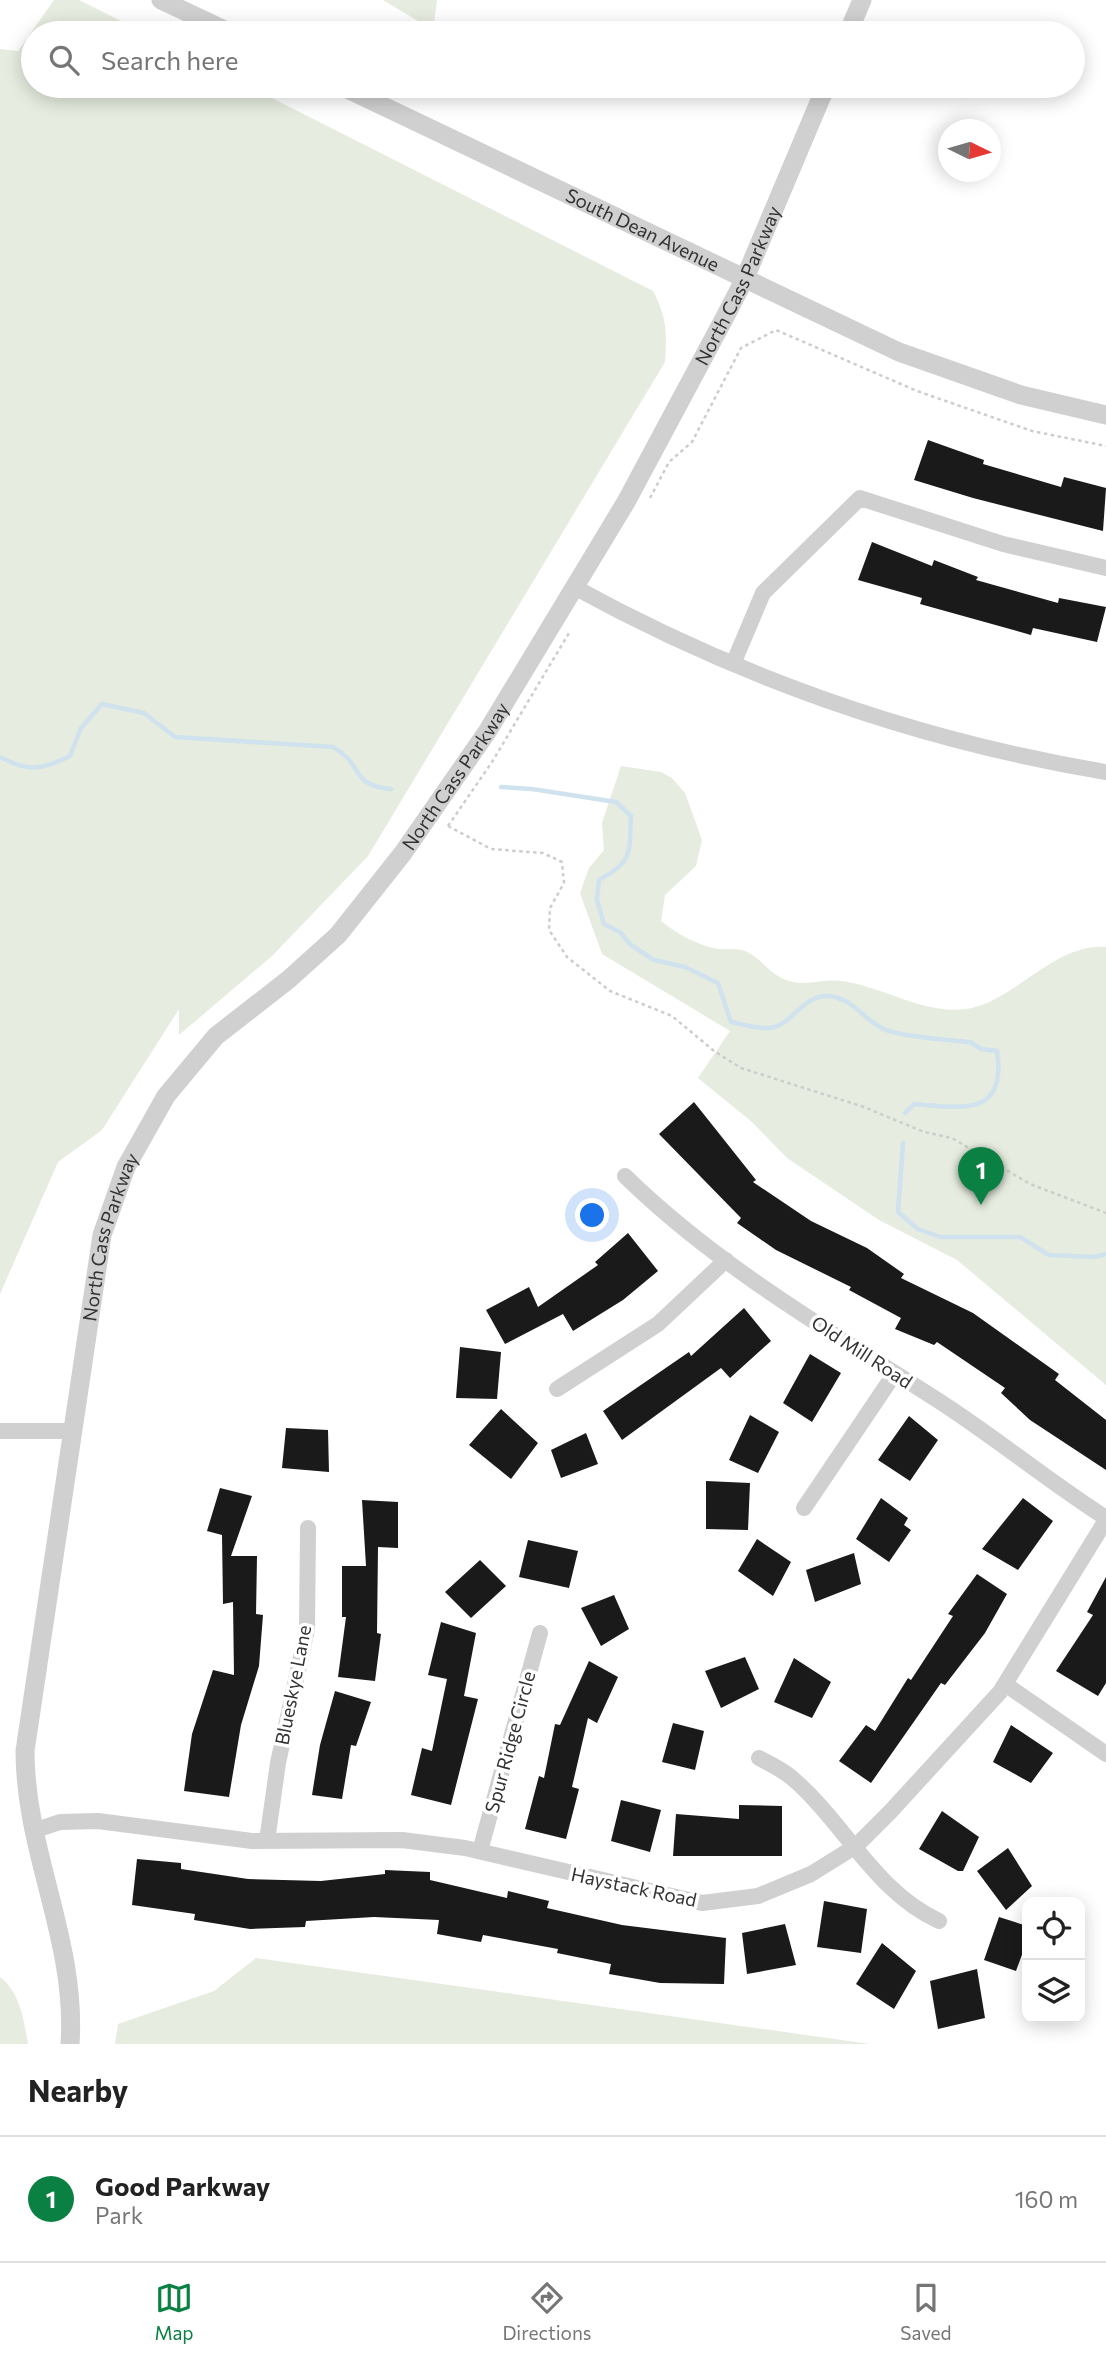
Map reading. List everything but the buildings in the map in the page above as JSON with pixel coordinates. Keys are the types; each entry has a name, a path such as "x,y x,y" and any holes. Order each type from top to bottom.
{"street":[{"path":"161,0 206,21"},
{"path":"853,21 862,0"},
{"name":"South Dean Avenue","path":"366,98 899,352 1021,395 1106,415"},
{"name":"North Cass Parkway","path":"70,2044 69,1979 59,1923 33,1831 25,1788 25,1751 102,1235 126,1167 166,1096 216,1036 288,980 338,935 430,815 487,732 626,502 745,278 821,98"},
{"path":"733,664 763,593 860,498 1003,544 1106,568"},
{"path":"574,587 733,664 833,704 951,740 1106,772"},
{"name":"Old Mill Road","path":"625,1176 661,1211 726,1260 1106,1519"},
{"path":"557,1388 659,1324 726,1260"},
{"path":"804,1508 895,1373"},
{"path":"0,1431 71,1431"},
{"name":"Haystack Road","path":"33,1831 60,1822 97,1821 267,1841 402,1840 480,1851 702,1903 758,1896 811,1874 856,1846 1005,1684 1106,1519"},
{"name":"Blueskye Lane","path":"267,1841 278,1763 307,1629 308,1528"},
{"name":"Spur Ridge Circle","path":"480,1851 540,1633"},
{"path":"1005,1684 1106,1754"},
{"path":"759,1758 791,1777 856,1846 888,1885 918,1911 939,1921"}],"path":[{"path":"751,341 776,330 917,391 1032,431 1106,446"},
{"path":"430,815 491,849 543,853 562,862 564,883 550,908 550,930 567,957 610,992 672,1016 714,1051 741,1068 863,1107 924,1132 952,1138 1030,1184 1106,1213"}],"shaded area":[{"path":"54,0 79,0 121,21 39,21"},
{"path":"383,0 437,0 434,21 418,21"},
{"path":"21,47 21,98 272,98 653,291 663,317 666,351 665,362 368,856 272,956 179,1035 179,1009 102,1130 58,1162 0,1294 0,49 18,51"},
{"path":"621,766 661,772 672,778 685,793 702,840 696,866 665,895 661,921 702,945 752,954 785,980 799,983 841,981 935,1008 966,1009 1002,995 1069,954 1087,948 1106,947 1106,1385 957,1260 879,1220 787,1158 752,1122 698,1078 730,1031 602,954 580,893 589,868 604,850 602,823"},
{"path":"256,1958 870,2044 115,2044 118,2024 214,1991"},
{"path":"0,1977 17,1999 28,2044 0,2044"}],"waterway":[{"path":"0,757 19,765 35,767 70,756 81,728 102,704 144,713 175,737 333,747 349,760 369,784 391,789"},
{"path":"501,787 616,802 631,816 627,855 618,867 599,880 597,900 604,924 620,932 631,945 654,960 685,967 718,983 731,1022 760,1028 777,1026 812,1000 829,996 846,1001 877,1025 891,1032 970,1042 981,1049 997,1051 998,1072 995,1088 988,1098 978,1104 964,1106 914,1104 905,1113"},
{"path":"903,1143 898,1212 918,1229 940,1237 1020,1237 1049,1255 1095,1257 1106,1254"}],"place":[{"name":"Good Parkway","path":"981,1205"}]}
